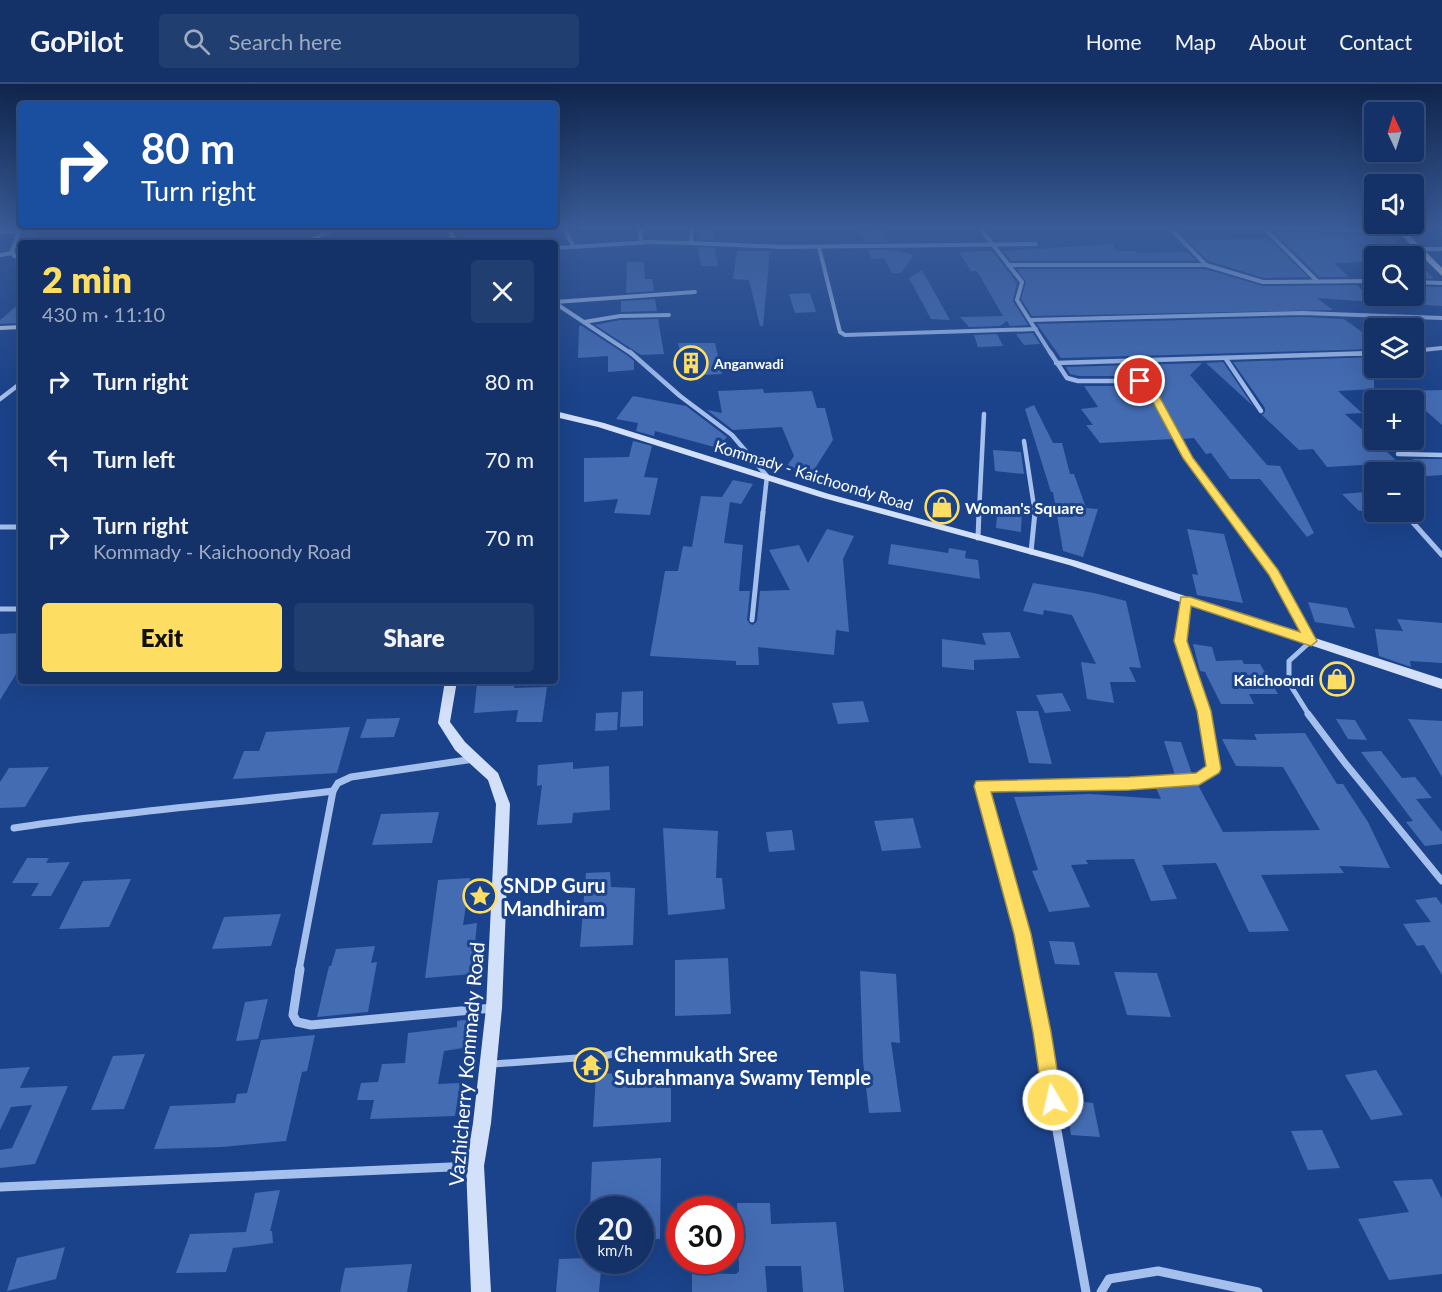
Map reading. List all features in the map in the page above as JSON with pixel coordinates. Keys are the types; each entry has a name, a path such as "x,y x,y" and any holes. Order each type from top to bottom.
{"main road":[{"path":"0,328 18,327"},
{"name":"Kommady - Kaichoondy Road","path":"558,415 601,425 826,496 1031,552 1442,684"},
{"name":"Vazhicherry Kommady Road","path":"450,684 444,723 460,746 493,777 503,804 494,1008 475,1166 481,1292"}],"street":[{"path":"830,283 840,332 845,335 1036,329"},
{"path":"1022,283 1017,300 1056,363 1070,380 1140,381 1148,385 1189,458 1274,573 1311,641 1289,661 1289,683 1306,711 1345,763 1442,881"},
{"path":"558,303 695,292"},
{"path":"558,305 633,354 680,396 732,435 767,476 752,620"},
{"path":"1030,320 1303,313 1442,318"},
{"path":"584,322 620,316 669,315"},
{"path":"1424,350 1442,348"},
{"path":"1056,363 1364,353"},
{"path":"1226,359 1261,411"},
{"path":"0,399 18,385"},
{"path":"978,538 984,414"},
{"path":"1023,441 1035,510 1031,552"},
{"path":"1398,454 1442,455"},
{"path":"1412,522 1442,555"},
{"path":"0,527 18,527"},
{"path":"1086,1292 1042,1032 1022,934 982,786 1129,784 1199,779 1214,769 1204,711 1180,641 1185,600"},
{"path":"0,609 18,609"},
{"path":"474,759 351,777 338,783 333,791 293,1015 297,1022 311,1025 494,1008"},
{"path":"14,828 82,818 138,814 333,791"},
{"path":"0,1187 475,1166"},
{"path":"1101,1292 1108,1279 1158,1271 1258,1292"}],"lane":[{"path":"488,1065 604,1056 630,1050"}],"building":[{"path":"626,283 653,283 654,291 626,293"},
{"path":"750,283 767,283 763,326 760,326"},
{"path":"912,283 929,283 950,320 931,319"},
{"path":"984,283 1017,283 1013,301 1028,325 1010,326 1007,321 1000,326 969,327 960,317 1003,316"},
{"path":"1026,283 1357,285 1364,292 1364,301 1317,298 1333,310 1032,316 1021,299"},
{"path":"1424,286 1442,287 1442,306 1424,305"},
{"path":"810,293 816,312 795,313 789,294"},
{"path":"655,299 657,311 621,312 621,301"},
{"path":"18,305 18,323 0,324 0,320"},
{"path":"1303,317 1344,319 1364,333 1364,349 1061,358 1037,324"},
{"path":"658,319 664,354 641,355 595,325 620,320"},
{"path":"579,326 628,356 634,361 634,370 608,372 608,356 578,358"},
{"path":"1033,333 1040,344 1024,345 1016,334"},
{"path":"997,334 1003,346 978,347 974,335"},
{"path":"678,343 715,343 722,374 703,375 701,366 684,367"},
{"path":"1364,357 1364,378 1374,378 1374,389 1338,391 1362,413 1345,414 1364,431 1364,450 1385,450 1398,462 1364,462 1364,465 1327,467 1313,449 1299,450 1262,415 1265,408 1233,362"},
{"path":"1223,362 1253,406 1206,363"},
{"path":"1202,363 1190,375 1267,465 1280,466 1314,533 1307,537 1260,479 1230,479 1211,453 1206,454 1194,438 1183,439 1151,381 1140,376 1079,376 1070,374 1066,367"},
{"path":"1084,386 1139,386 1145,388 1173,439 1100,443 1086,425 1093,425 1081,409 1098,407"},
{"path":"763,389 764,393 812,391 817,408 825,408 833,440 812,473 787,466 794,456 782,427 733,430 707,410 722,413 718,391"},
{"path":"1424,390 1442,390 1442,425 1424,409"},
{"path":"633,396 686,406 727,437 718,448 655,431 654,436 636,431 638,423 616,419"},
{"path":"1034,405 1053,443 1062,443 1070,474 1074,474 1086,508 1098,509 1083,557 1063,551 1053,492 1051,492 1025,409"},
{"path":"633,441 652,446 644,477 658,478 650,515 614,513 618,499 584,502 584,458 629,457"},
{"path":"993,450 1021,452 1024,474 995,471"},
{"path":"1413,459 1442,459 1442,475 1424,476 1424,462 1413,462"},
{"path":"733,480 753,484 741,504 730,502 724,543 743,545 739,591 750,591 747,620 750,624 753,625 757,621 760,591 790,590 769,550 799,545 808,563 827,529 854,536 843,559 849,632 836,630 834,655 758,647 759,665 736,665 736,661 650,656 665,571 678,571 683,546 692,547 701,496 722,497"},
{"path":"1364,492 1364,511 1359,511 1342,494"},
{"path":"998,503 1022,507 1021,532 996,528"},
{"path":"1187,529 1224,534 1243,603 1197,595 1192,574 1198,575"},
{"path":"891,544 948,553 949,548 966,551 965,558 978,560 980,579 888,564"},
{"path":"1033,583 1126,601 1141,668 1129,667 1136,682 1110,682 1114,703 1087,699 1081,662 1096,664 1072,615 1044,610 1043,615 1023,611"},
{"path":"1308,602 1347,608 1355,628 1315,622"},
{"path":"1397,619 1442,623 1442,663 1410,661 1411,667 1379,656 1375,629 1403,631"},
{"path":"1010,632 1020,658 974,660 974,670 942,667 942,639 986,645 982,633"},
{"path":"18,633 18,671 0,700 0,634"},
{"path":"1193,644 1212,647 1216,661 1242,660 1244,664 1260,664 1278,694 1249,694 1254,704 1221,704 1205,672 1200,671"},
{"path":"477,684 514,684 514,688 547,687 542,722 516,722 518,710 474,713"},
{"path":"643,691 643,726 620,727 622,692"},
{"path":"1062,693 1071,711 1045,713 1036,695"},
{"path":"863,701 869,722 838,724 832,703"},
{"path":"1016,711 1038,711 1052,764 1029,763"},
{"path":"618,712 617,730 595,731 596,713"},
{"path":"400,718 394,737 360,738 367,719"},
{"path":"1336,719 1355,720 1367,740 1348,739"},
{"path":"1408,719 1442,721 1442,777"},
{"path":"350,727 337,773 233,779 244,751 259,751 266,732"},
{"path":"1305,733 1337,784 1343,784 1368,822 1390,868 1339,866 1344,873 1261,875 1289,931 1249,932 1216,863 1162,865 1177,899 1151,901 1134,859 1086,860 1088,864 1071,865 1090,907 1049,912 1032,871 1038,870 1014,797 1090,794 1161,799 1156,788 1198,785 1223,832 1320,830 1283,767 1236,766 1222,739 1257,740 1254,734"},
{"path":"1164,741 1181,742 1192,774 1175,775"},
{"path":"1381,751 1402,778 1415,777 1432,798 1416,799 1442,832 1442,844 1425,846 1406,822 1413,821 1361,752"},
{"path":"573,762 573,769 609,766 610,810 573,813 572,823 537,825 542,785 537,786 538,765"},
{"path":"49,767 25,807 0,808 0,782 9,768"},
{"path":"439,812 432,843 372,845 381,814"},
{"path":"913,818 921,848 882,851 874,821"},
{"path":"663,828 718,831 716,878 722,878 725,909 668,915"},
{"path":"792,830 795,850 769,852 766,832"},
{"path":"27,858 49,858 46,863 70,862 51,896 31,896 39,883 12,883"},
{"path":"610,872 611,887 635,888 633,945 580,947 586,873"},
{"path":"470,878 463,925 477,923 472,974 425,978 438,880"},
{"path":"131,879 109,927 59,929 83,881"},
{"path":"1436,897 1442,905 1442,975 1424,945 1417,946 1403,924 1431,922 1415,900"},
{"path":"281,914 271,946 212,949 224,917"},
{"path":"1049,941 1074,942 1080,965 1055,964"},
{"path":"375,946 371,963 377,962 368,1012 317,1017 329,966 331,966 336,949"},
{"path":"728,958 731,1014 675,1016 675,960"},
{"path":"860,971 896,974 900,1043 891,1042 901,1112 869,1113 863,1061"},
{"path":"1114,972 1157,973 1171,1017 1127,1015"},
{"path":"268,999 258,1039 236,1041 245,1002"},
{"path":"478,1018 476,1046 444,1051 438,1084 460,1083 455,1116 370,1119 374,1100 357,1100 361,1083 378,1082 382,1064 405,1063 408,1033 457,1027 457,1021"},
{"path":"315,1035 307,1071 302,1072 286,1141 222,1147 154,1149 170,1106 235,1103 237,1094 247,1093 261,1040"},
{"path":"145,1054 124,1109 91,1110 113,1056"},
{"path":"30,1067 20,1088 68,1086 35,1164 0,1168 0,1150 12,1148 32,1105 11,1107 0,1130 0,1069"},
{"path":"1376,1070 1403,1115 1371,1120 1345,1075"},
{"path":"671,1071 671,1122 593,1127 596,1074"},
{"path":"1065,1100 1093,1103 1100,1137 1071,1135"},
{"path":"1322,1130 1340,1168 1308,1170 1291,1131"},
{"path":"661,1158 660,1239 654,1239 654,1196 591,1196 592,1162"},
{"path":"1432,1179 1442,1199 1442,1274 1389,1280 1358,1219 1409,1212 1393,1181"},
{"path":"280,1190 270,1231 272,1231 273,1243 233,1248 226,1272 176,1273 190,1234 246,1232 255,1193"},
{"path":"744,1203 770,1203 771,1224 836,1222 844,1292 803,1292 801,1266 765,1266 767,1292 692,1292 692,1274 744,1274"},
{"path":"65,1247 56,1279 7,1291 17,1258"},
{"path":"576,1258 576,1274 601,1274 599,1292 556,1292 559,1259"},
{"path":"412,1264 407,1292 340,1292 345,1268"}],"place":[{"name":"Anganwadi","path":"691,363"},
{"name":"Woman's Square","path":"942,507"},
{"name":"Kaichoondi","path":"1337,679"},
{"name":"SNDP Guru Mandhiram","path":"480,896"},
{"name":"Chemmukath Sree Subrahmanya Swamy Temple","path":"591,1065"}],"route":[{"path":"1053,1100 1022,934 982,786 1129,784 1199,779 1214,769 1204,711 1180,641 1185,600 1311,641 1274,573 1189,458 1148,385 1140,381"}]}
